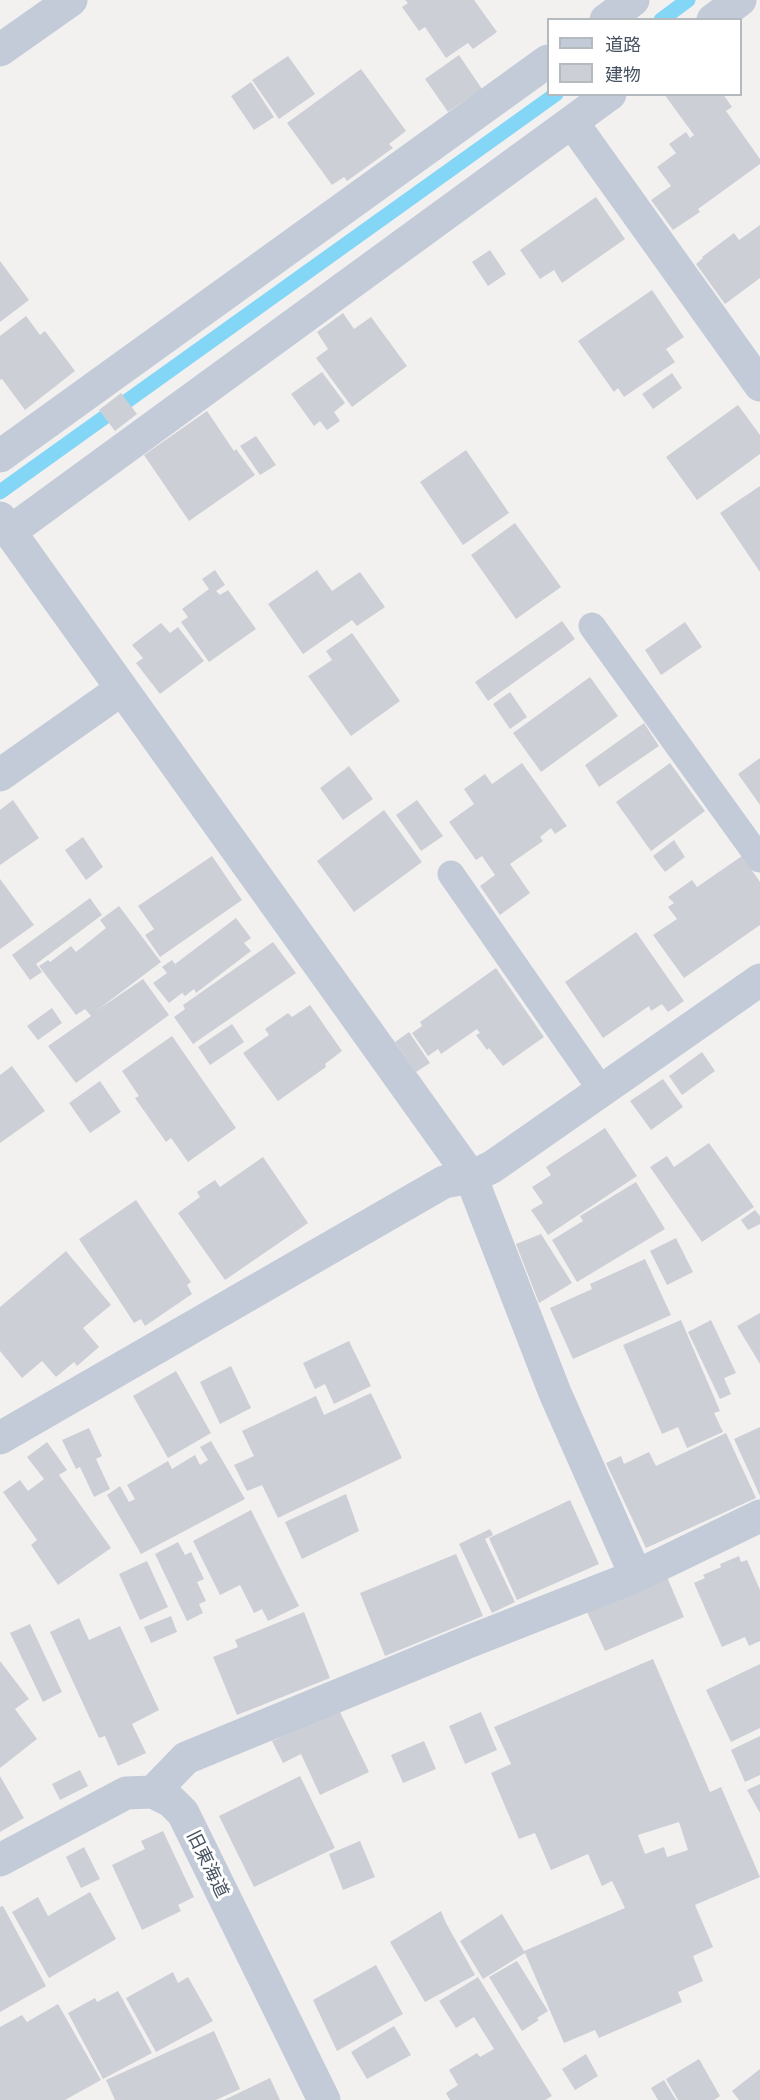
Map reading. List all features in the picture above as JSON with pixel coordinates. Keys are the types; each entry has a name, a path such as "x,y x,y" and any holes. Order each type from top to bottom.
{"street":[{"path":"0,50 71,0"},
{"path":"609,18 633,0"},
{"path":"716,18 740,0"},
{"path":"0,456 547,62"},
{"path":"607,96 5,524 471,1177 555,1393 636,1576"},
{"path":"572,122 760,384"},
{"path":"0,775 122,689"},
{"path":"0,1438 444,1182 471,1177 492,1167 760,980"},
{"path":"0,1860 126,1793 153,1792 186,1758 480,1637 636,1576 760,1516"},
{"name":"旧東海道","path":"153,1792 171,1801 183,1813 324,2100"}],"lane":[{"path":"591,626 760,859"},
{"path":"451,874 602,1091"}],"building":[{"path":"405,0 474,0 497,32 473,49 468,43 446,58 425,27 419,31 402,7 408,3"},
{"path":"459,55 482,89 448,112 425,79"},
{"path":"288,56 315,94 279,119 252,80"},
{"path":"361,69 406,131 389,144 393,148 347,181 344,177 332,185 287,123"},
{"path":"251,82 274,117 254,130 231,96"},
{"path":"665,96 724,96 732,107 726,111 760,159 760,164 698,209 700,212 673,230 651,200 671,186 657,167 676,153 669,144 686,132 690,138 694,135"},
{"path":"596,197 625,239 562,283 554,270 540,279 520,250"},
{"path":"760,225 760,278 725,304 696,264 734,233 739,240"},
{"path":"490,250 506,274 488,286 472,262"},
{"path":"0,261 29,300 0,322"},
{"path":"652,290 684,337 666,349 675,362 624,397 618,388 614,392 578,341"},
{"path":"343,313 354,329 371,317 407,366 352,407 316,358 328,349 317,332"},
{"path":"26,316 40,335 45,331 75,371 25,410 2,379 0,380 0,336"},
{"path":"322,372 345,403 334,412 340,421 327,430 320,421 314,426 291,394"},
{"path":"672,373 682,388 653,409 642,394"},
{"path":"121,393 137,414 115,431 99,410"},
{"path":"738,405 760,435 760,454 697,500 666,457"},
{"path":"207,411 234,451 236,449 255,475 189,521 144,455"},
{"path":"256,436 276,465 260,475 240,446"},
{"path":"466,450 509,513 463,545 420,482"},
{"path":"760,486 760,572 720,513"},
{"path":"515,523 561,587 516,619 471,555"},
{"path":"215,570 225,585 216,591 220,595 228,590 256,629 209,662 181,622 188,617 182,609 209,589 202,579"},
{"path":"317,570 332,591 360,572 385,607 357,626 352,620 303,654 268,604"},
{"path":"562,621 575,639 488,701 475,682"},
{"path":"685,622 702,647 661,675 645,650"},
{"path":"161,623 170,633 178,627 204,661 160,694 136,663 143,658 132,645"},
{"path":"352,633 400,701 351,736 308,676 332,660 326,651"},
{"path":"590,677 618,716 541,772 513,733"},
{"path":"510,692 527,717 510,729 493,704"},
{"path":"644,723 659,746 599,787 585,765"},
{"path":"760,758 760,805 738,774"},
{"path":"522,763 567,826 555,834 551,828 540,837 543,841 510,864 530,893 500,915 480,886 495,875 482,856 476,860 449,822 474,804 464,789 485,774 492,784"},
{"path":"670,763 705,811 651,851 616,802"},
{"path":"349,766 373,799 343,820 320,788"},
{"path":"13,800 39,838 0,865 0,810"},
{"path":"417,800 443,836 421,851 396,815"},
{"path":"384,810 422,862 354,912 317,861"},
{"path":"83,837 103,867 86,880 65,850"},
{"path":"674,840 685,857 665,872 653,856"},
{"path":"212,856 242,900 160,957 145,935 154,929 138,906"},
{"path":"742,856 760,882 760,925 684,978 653,935 677,919 668,907 674,903 668,897 692,880 697,887"},
{"path":"0,879 34,925 0,949"},
{"path":"90,898 102,915 36,964 42,972 30,980 12,955"},
{"path":"119,906 161,962 96,1011 143,979 169,1015 76,1083 48,1046 91,1016 85,1009 76,1015 39,966 48,960 50,962 71,946 76,952 106,928 100,920"},
{"path":"236,918 251,938 244,943 251,951 196,993 194,989 185,996 182,993 169,1003 153,983 167,973 162,967 172,960 175,964"},
{"path":"636,932 684,1001 668,1012 662,1004 651,1011 649,1006 603,1038 565,982"},
{"path":"273,942 296,973 193,1044 174,1017 185,1009 183,1005"},
{"path":"496,968 544,1037 503,1066 476,1035 480,1033 477,1029 441,1054 438,1049 428,1056 412,1033 422,1026 420,1022"},
{"path":"310,1005 342,1051 325,1064 326,1067 278,1101 243,1053 269,1035 265,1029 288,1013 292,1017"},
{"path":"52,1008 62,1023 38,1040 27,1026"},
{"path":"232,1024 244,1042 210,1065 198,1047"},
{"path":"409,1032 430,1063 416,1072 395,1042"},
{"path":"172,1036 236,1128 188,1162 171,1138 166,1142 135,1098 139,1096 122,1071"},
{"path":"702,1052 715,1071 682,1095 669,1076"},
{"path":"12,1066 45,1111 0,1143 0,1075"},
{"path":"663,1079 683,1107 651,1130 630,1101"},
{"path":"100,1081 121,1112 90,1133 69,1103"},
{"path":"605,1128 637,1176 548,1235 531,1210 543,1203 532,1187 551,1175 546,1167"},
{"path":"709,1143 754,1207 702,1242 650,1167 667,1156 674,1167"},
{"path":"263,1157 308,1223 225,1280 178,1213 200,1197 197,1192 215,1180 220,1187"},
{"path":"636,1182 665,1229 577,1282 552,1240 583,1221 580,1216"},
{"path":"136,1200 191,1282 187,1285 192,1294 145,1326 141,1319 134,1323 79,1239"},
{"path":"755,1210 760,1216 760,1224 748,1230 741,1220"},
{"path":"541,1234 572,1283 539,1303 516,1244"},
{"path":"676,1238 693,1272 667,1285 650,1251"},
{"path":"66,1251 111,1305 83,1328 99,1347 77,1366 74,1362 56,1377 42,1361 22,1378 0,1351 0,1307"},
{"path":"645,1259 671,1315 573,1359 550,1308 592,1289 590,1284"},
{"path":"760,1313 760,1364 737,1326"},
{"path":"681,1320 720,1411 714,1413 723,1432 687,1448 678,1427 662,1434 623,1345"},
{"path":"711,1320 736,1373 724,1378 731,1394 720,1399 688,1332"},
{"path":"349,1341 371,1386 334,1404 325,1384 315,1389 303,1363"},
{"path":"231,1366 251,1408 220,1424 200,1382"},
{"path":"176,1371 211,1433 168,1458 133,1396"},
{"path":"371,1393 402,1458 278,1518 262,1485 247,1491 234,1465 254,1456 242,1431 316,1396 324,1415"},
{"path":"760,1427 760,1496 734,1439"},
{"path":"89,1428 102,1456 96,1459 110,1489 94,1497 80,1467 76,1469 62,1440"},
{"path":"726,1433 756,1498 646,1548 606,1463 621,1456 624,1464 649,1452 656,1466"},
{"path":"211,1441 245,1499 141,1554 107,1495 120,1486 129,1502 135,1499 127,1485 168,1461 172,1469 195,1455 200,1465 208,1460 200,1447"},
{"path":"47,1442 67,1470 59,1475 111,1548 58,1585 31,1545 37,1540 3,1492 20,1480 28,1491 44,1479 27,1457"},
{"path":"346,1494 359,1531 302,1559 285,1522"},
{"path":"570,1500 599,1564 517,1600 489,1538"},
{"path":"251,1510 299,1606 268,1621 262,1609 254,1613 240,1585 220,1595 193,1541"},
{"path":"490,1529 493,1535 485,1539 515,1602 492,1613 459,1544"},
{"path":"178,1542 185,1555 191,1552 204,1579 197,1582 206,1601 199,1604 203,1613 187,1621 155,1554"},
{"path":"456,1554 483,1616 385,1656 360,1593"},
{"path":"739,1556 741,1562 747,1560 760,1590 760,1641 749,1646 745,1637 722,1647 694,1583 705,1578 703,1575 721,1567 720,1564"},
{"path":"147,1561 168,1607 140,1620 119,1574"},
{"path":"667,1577 684,1617 605,1651 587,1612"},
{"path":"304,1612 330,1678 237,1715 213,1657 238,1647 235,1640"},
{"path":"171,1616 177,1632 151,1643 144,1627"},
{"path":"79,1618 89,1640 120,1626 159,1710 132,1724 146,1753 118,1766 105,1736 99,1738 50,1632"},
{"path":"30,1624 62,1692 43,1702 10,1633"},
{"path":"653,1659 710,1792 721,1787 760,1877 695,1905 713,1947 693,1956 703,1981 678,1992 682,2002 599,2038 595,2030 564,2043 525,1953 483,1979 460,1941 502,1914 524,1951 625,1908 612,1881 602,1886 588,1854 551,1870 535,1833 519,1839 491,1773 511,1764 494,1727","holes":["679,1822 688,1850 667,1857 664,1847 645,1854 638,1835"]},
{"path":"0,1661 29,1699 15,1709 37,1739 0,1768"},
{"path":"760,1664 760,1728 731,1742 706,1690"},
{"path":"339,1710 369,1772 320,1795 301,1754 283,1763 272,1741"},
{"path":"481,1712 497,1750 465,1764 449,1726"},
{"path":"760,1736 760,1775 745,1782 731,1750"},
{"path":"424,1741 436,1769 403,1783 391,1755"},
{"path":"80,1770 88,1786 60,1800 52,1784"},
{"path":"0,1776 24,1818 0,1832"},
{"path":"300,1776 335,1848 254,1887 219,1816"},
{"path":"760,1784 760,1813 747,1790"},
{"path":"163,1831 194,1897 178,1905 181,1911 142,1930 112,1865 145,1849 141,1841"},
{"path":"360,1841 375,1877 343,1890 329,1854"},
{"path":"84,1847 100,1879 81,1888 66,1857"},
{"path":"90,1892 116,1939 49,1978 12,1912 38,1897 48,1916"},
{"path":"3,1906 46,1986 0,2012 0,1907"},
{"path":"441,1911 475,1975 425,2002 390,1942"},
{"path":"517,1961 548,2011 522,2031 489,1977"},
{"path":"376,1965 403,2014 337,2051 313,2000"},
{"path":"173,1972 178,1983 188,1977 213,2021 156,2052 126,1998"},
{"path":"478,1977 552,2096 545,2100 450,2100 446,2093 458,2085 449,2070 477,2053 480,2057 494,2049 474,2017 456,2028 439,2001"},
{"path":"118,1991 152,2053 103,2079 68,2013 95,1998 97,2002"},
{"path":"58,2004 101,2080 65,2100 0,2100 0,2027 22,2015 27,2022"},
{"path":"394,2026 411,2055 367,2079 351,2052"},
{"path":"214,2031 240,2089 216,2100 115,2100 106,2080"},
{"path":"586,2054 598,2076 575,2090 562,2069"},
{"path":"699,2059 720,2096 714,2100 678,2100 666,2079"},
{"path":"760,2069 760,2100 739,2100 732,2091"},
{"path":"270,2078 280,2100 224,2100"},
{"path":"664,2080 676,2100 658,2100 651,2088"}],"waterway":[{"path":"664,18 688,0"},
{"path":"0,492 553,96"}]}
